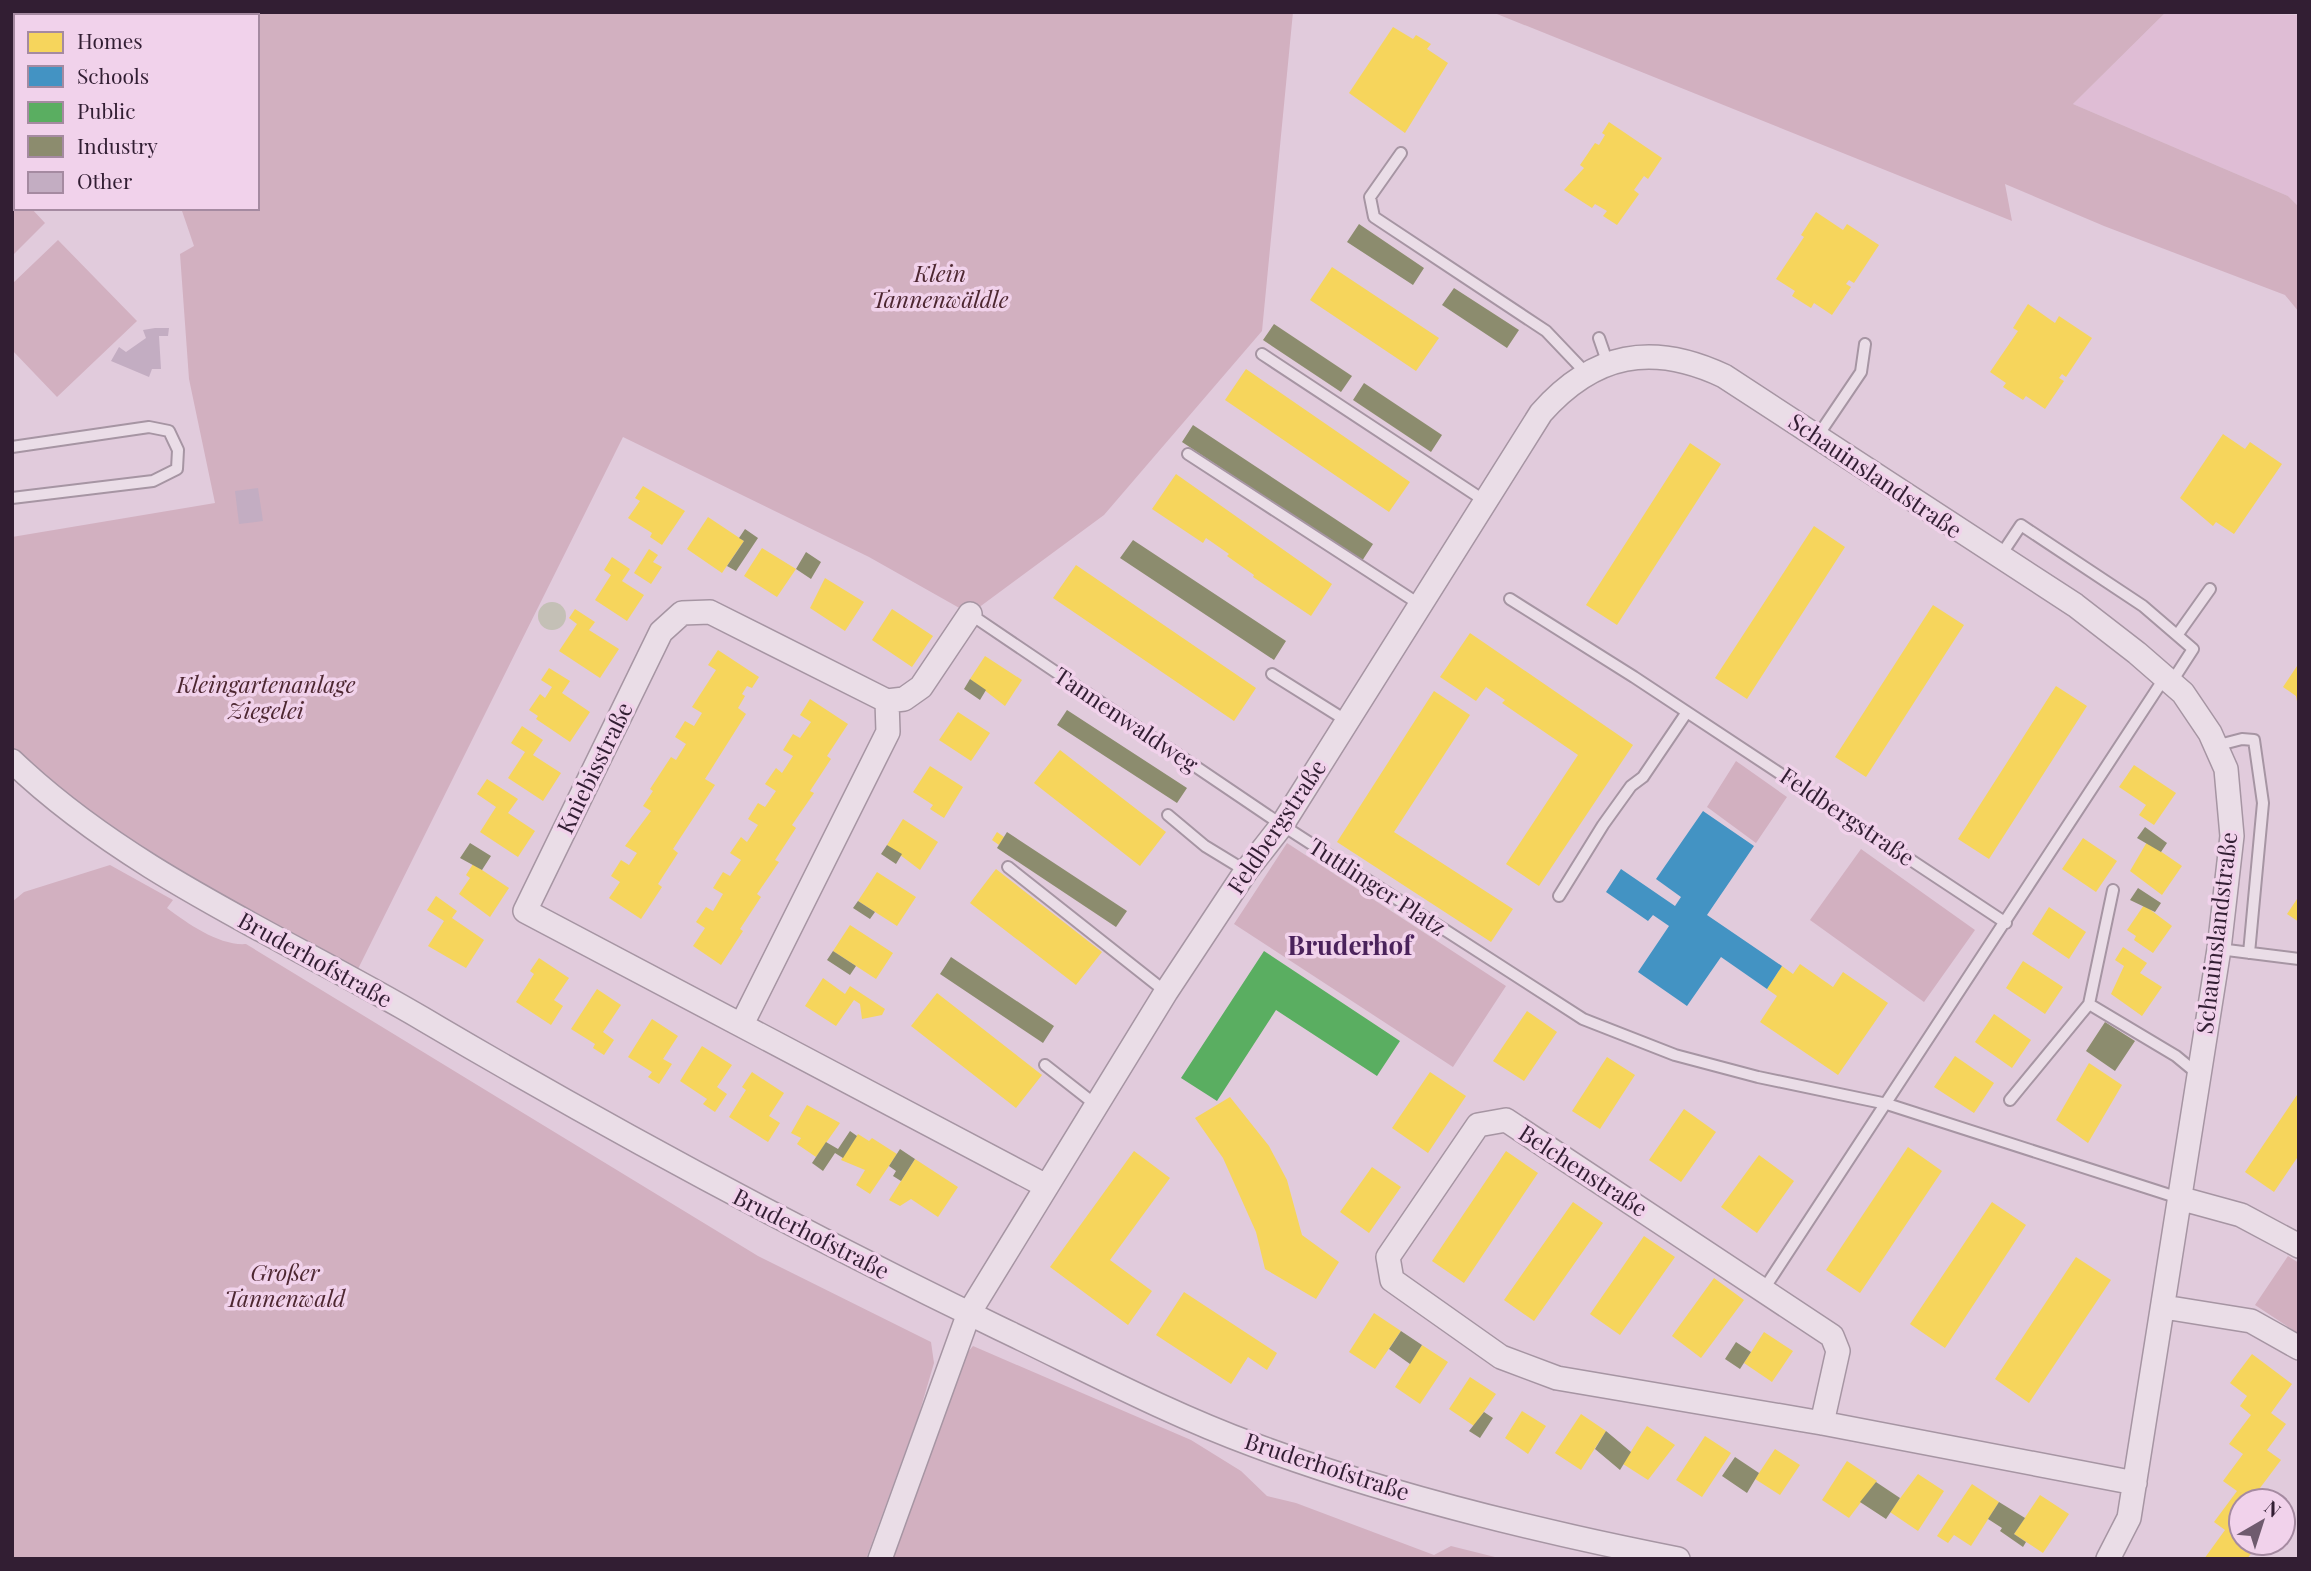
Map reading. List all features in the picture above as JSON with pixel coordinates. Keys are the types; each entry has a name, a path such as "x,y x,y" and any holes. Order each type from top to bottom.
{"street":[{"name":"Schauinslandstraße","path":"1608,364 1634,356 1668,357 1700,365 1724,376 1999,558 2075,605 2183,693 2226,769 2232,836 2219,949 2136,1483 2129,1518 2108,1559"},
{"name":"Feldbergstraße","path":"880,1559 969,1313 1046,1186 1166,992 1246,871 1282,825 1541,413 1561,391 1586,373 1608,364"},
{"name":"Kniebisstraße","path":"887,701 710,612 682,613 662,632 525,911 1046,1186"},
{"path":"742,1024 888,732 887,701 904,699 921,687 970,614"},
{"name":"Bruderhofstraße","path":"12,761 46,793 107,837 243,921 365,986 749,1204 1104,1379 1253,1445 1385,1487 1580,1540 1678,1559"},
{"name":"Belchenstraße","path":"1822,1423 1838,1351 1832,1336 1506,1121 1478,1125 1388,1257 1392,1280 1501,1357 1557,1378 1822,1423 2136,1483"},
{"path":"2179,1198 2241,1215 2299,1246"},
{"path":"2164,1307 2251,1321 2299,1348"}],"lane":[{"path":"1401,153 1370,197 1374,217 1546,331 1586,373"},
{"path":"1599,338 1608,364"},
{"path":"1817,437 1861,372 1865,344"},
{"path":"1262,354 1485,501"},
{"path":"12,447 149,427 169,431 178,450 177,469 153,481 12,498"},
{"path":"1188,454 1419,604"},
{"path":"1764,1289 2168,680 2193,649 2178,634 2080,562 2021,525 1999,558"},
{"path":"2178,634 2210,589"},
{"name":"Feldbergstraße","path":"1510,599 1688,712 2006,923"},
{"name":"Tannenwaldweg","path":"970,614 1282,825"},
{"path":"1272,674 1347,721"},
{"path":"1559,896 1603,825 1631,786 1643,777 1688,712"},
{"path":"2215,746 2242,739 2254,740 2263,803 2249,953"},
{"path":"1168,815 1205,846 1246,871"},
{"name":"Tuttlinger Platz","path":"1282,825 1583,1019 1675,1055 1758,1077 1887,1104 2179,1198"},
{"path":"1008,867 1166,992"},
{"path":"2010,1100 2089,1004 2113,890"},
{"path":"2219,949 2299,959"},
{"path":"2089,1004 2176,1056 2199,1075"},
{"path":"1045,1065 1096,1105"}],"shaded area":[{"path":"2166,12 2299,15 2299,207 2288,196 2073,104"},
{"path":"552,602 562,606 566,616 562,626 552,630 542,626 538,616 542,606"}],"green space":[{"name":"Klein Tannenwäldle","path":"1293,12 1262,331 1104,515 970,614 869,557 623,437 353,979 242,921 12,761 12,537 215,503 189,379 180,254 194,246 182,210 259,210 259,14 138,14"},
{"path":"1492,12 2166,12 2073,104 2288,196 2299,207 2299,312 2285,295 2104,226 2005,184 2012,221"},
{"path":"14,24 14,160 12,158"},
{"path":"12,190 14,210 33,210 45,223 12,256"},
{"path":"58,240 137,321 57,397 12,350 12,284"},
{"path":"1736,761 1787,797 1756,843 1707,807"},
{"path":"1287,843 1506,986 1453,1067 1234,924"},
{"path":"1861,849 1975,930 1924,1002 1810,920"},
{"name":"Großer Tannenwald","path":"110,865 173,900 167,908 194,927 215,938 246,944 758,1256 931,1342 934,1363 919,1414 866,1559 12,1559 12,902 24,892"},
{"path":"2288,1256 2299,1263 2299,1334 2255,1305"},
{"path":"973,1346 1191,1440 1241,1471 1267,1496 1296,1503 1434,1555 1451,1546 1503,1559 891,1559 963,1358"}],"building: Homes":[{"path":"1393,27 1413,39 1416,35 1431,44 1427,49 1448,63 1405,133 1349,93"},
{"path":"1609,122 1662,158 1648,179 1644,176 1634,190 1639,194 1617,225 1603,216 1607,211 1595,204 1592,208 1564,190 1584,168 1580,165 1595,143 1599,145"},
{"path":"1816,212 1843,230 1847,224 1879,245 1854,283 1849,280 1846,284 1851,287 1832,315 1814,303 1811,308 1792,296 1795,291 1776,279 1804,237 1801,235"},
{"path":"1332,267 1439,338 1416,371 1310,300"},
{"path":"2028,304 2055,323 2059,316 2092,338 2066,377 2062,374 2059,378 2064,381 2045,409 2026,396 2023,400 2003,387 2006,383 1990,372 2018,331 2013,328"},
{"path":"1246,369 1410,482 1389,512 1225,400"},
{"path":"2223,434 2245,449 2250,442 2282,464 2234,534 2216,522 2213,526 2180,498"},
{"path":"1690,443 1721,464 1617,625 1586,605"},
{"path":"1176,474 1332,584 1311,616 1253,577 1254,575 1227,556 1229,554 1206,538 1203,543 1152,509"},
{"path":"643,486 685,511 662,545 650,537 652,533 628,518 640,501 635,498"},
{"path":"708,517 744,541 722,573 687,549"},
{"path":"1814,526 1845,547 1747,699 1715,678"},
{"path":"762,548 796,569 777,597 744,576"},
{"path":"649,549 658,555 653,562 662,567 651,584 634,573"},
{"path":"612,557 630,569 622,581 644,595 627,621 595,600 611,575 604,570"},
{"path":"1076,565 1256,688 1234,721 1053,598"},
{"path":"825,578 864,602 845,631 810,608"},
{"path":"1933,605 1964,625 1866,777 1835,757"},
{"path":"575,609 595,622 589,630 619,649 600,678 559,651 577,624 569,618"},
{"path":"892,609 933,636 912,667 872,640"},
{"path":"1470,633 1633,745 1539,886 1506,864 1578,755 1502,703 1505,700 1486,687 1476,701 1440,677"},
{"path":"718,650 759,677 752,688 747,686 742,694 745,696 738,708 746,714 705,779 715,785 673,849 678,853 658,884 662,887 641,919 609,898 620,882 611,876 621,860 629,865 637,853 625,846 651,811 643,806 653,791 650,789 671,757 676,760 686,744 675,737 685,721 694,726 702,713 692,707 716,670 708,665"},
{"path":"985,656 1022,680 1005,706 970,679"},
{"path":"2299,663 2299,712 2296,696 2283,687"},
{"path":"549,668 570,681 562,693 590,712 570,742 536,719 538,716 529,710 540,694 545,698 552,687 541,680"},
{"path":"2056,686 2087,706 1989,859 1958,839"},
{"path":"1434,691 1470,715 1394,832 1513,909 1491,942 1337,842"},
{"path":"810,699 848,724 827,756 831,759 810,791 814,793 792,825 796,828 775,860 779,862 757,894 761,897 721,965 693,946 705,928 696,922 706,907 713,911 723,894 713,888 723,872 730,876 741,860 730,853 741,837 747,842 758,825 748,819 758,803 765,807 776,791 765,784 776,768 782,773 793,756 783,750 793,734 800,738 811,722 800,715"},
{"path":"958,712 990,733 971,761 939,740"},
{"path":"522,726 543,740 533,755 561,773 543,801 508,778 525,752 511,743"},
{"path":"1060,750 1166,832 1140,866 1034,783"},
{"path":"2134,765 2176,793 2154,825 2139,815 2146,805 2119,787"},
{"path":"930,766 963,787 944,818 930,809 933,805 913,792"},
{"path":"487,779 518,799 508,813 535,831 518,857 480,832 496,807 477,794"},
{"path":"903,819 938,842 920,870 887,845"},
{"path":"997,832 1004,837 999,845 992,840"},
{"path":"2083,838 2117,861 2096,892 2062,869"},
{"path":"2147,842 2182,866 2162,895 2130,871"},
{"path":"473,864 509,888 490,917 459,894 470,878 466,875"},
{"path":"996,869 1102,952 1076,985 970,903"},
{"path":"877,872 916,897 897,926 858,901"},
{"path":"436,896 457,911 452,918 484,940 466,968 428,946 444,921 427,910"},
{"path":"2299,896 2299,922 2287,914"},
{"path":"2144,905 2172,926 2153,953 2134,940 2136,936 2127,930"},
{"path":"2049,907 2086,932 2069,959 2032,934"},
{"path":"850,925 893,953 876,979 833,951"},
{"path":"2123,947 2147,963 2140,973 2162,987 2142,1016 2111,994 2124,966 2115,960"},
{"path":"539,958 569,978 554,1000 563,1006 551,1025 516,1002 534,974 530,971"},
{"path":"2023,961 2063,987 2045,1014 2006,988"},
{"path":"1800,964 1833,987 1843,972 1888,1003 1838,1075 1760,1022 1777,996 1767,989 1782,966 1793,974"},
{"path":"823,978 845,994 850,986 885,1009 882,1015 862,1019 860,1004 854,1000 836,1026 805,1006"},
{"path":"597,989 621,1005 603,1032 614,1040 604,1055 593,1048 595,1044 571,1029"},
{"path":"937,993 1042,1075 1016,1108 911,1026"},
{"path":"1527,1011 1557,1032 1524,1081 1493,1061"},
{"path":"1994,1014 2031,1040 2012,1068 1975,1042"},
{"path":"652,1019 678,1036 663,1059 672,1064 659,1084 648,1077 652,1072 628,1057"},
{"path":"702,1046 732,1065 717,1087 727,1094 715,1112 703,1104 707,1099 680,1081"},
{"path":"1955,1056 1994,1083 1974,1113 1934,1087"},
{"path":"1607,1057 1635,1075 1600,1129 1572,1111"},
{"path":"2089,1063 2122,1085 2088,1143 2056,1120"},
{"path":"752,1072 784,1093 769,1116 780,1123 768,1142 729,1117 746,1090 742,1087"},
{"path":"1430,1072 1466,1096 1428,1153 1392,1128"},
{"path":"2299,1092 2299,1155 2274,1192 2245,1172"},
{"path":"1230,1097 1269,1146 1287,1180 1302,1235 1339,1262 1316,1299 1265,1269 1256,1232 1223,1158 1195,1118"},
{"path":"807,1105 840,1123 816,1157 797,1144 801,1138 791,1133"},
{"path":"1684,1109 1716,1132 1681,1182 1649,1160"},
{"path":"858,1134 869,1141 872,1138 897,1154 870,1194 856,1185 865,1170 841,1160"},
{"path":"1908,1147 1942,1171 1860,1293 1826,1270"},
{"path":"1134,1151 1170,1178 1110,1260 1152,1291 1128,1325 1050,1267"},
{"path":"1506,1151 1538,1173 1464,1283 1432,1261"},
{"path":"1759,1155 1794,1181 1757,1233 1721,1207"},
{"path":"915,1159 958,1187 938,1217 911,1199 900,1206 889,1200"},
{"path":"1372,1167 1401,1187 1369,1233 1340,1212"},
{"path":"1573,1202 1603,1223 1534,1321 1504,1300"},
{"path":"1992,1202 2026,1225 1945,1348 1910,1324"},
{"path":"1644,1236 1675,1257 1620,1335 1590,1314"},
{"path":"2076,1257 2111,1280 2029,1403 1995,1379"},
{"path":"1714,1278 1744,1300 1701,1358 1672,1336"},
{"path":"1184,1292 1277,1353 1267,1370 1248,1357 1231,1384 1156,1335"},
{"path":"1374,1313 1401,1331 1375,1369 1349,1352"},
{"path":"1764,1332 1793,1351 1772,1382 1744,1363"},
{"path":"1422,1345 1448,1362 1420,1404 1395,1387"},
{"path":"2252,1354 2292,1384 2271,1413 2286,1424 2267,1450 2281,1460 2261,1487 2231,1487 2223,1481 2243,1454 2229,1444 2251,1415 2240,1406 2247,1396 2230,1383"},
{"path":"1470,1377 1496,1394 1474,1426 1449,1409"},
{"path":"1522,1411 1546,1426 1528,1454 1505,1438"},
{"path":"1581,1414 1606,1431 1581,1470 1555,1453"},
{"path":"1647,1426 1675,1445 1648,1480 1623,1464"},
{"path":"1705,1436 1731,1453 1702,1497 1676,1480"},
{"path":"1775,1449 1800,1465 1780,1495 1755,1479"},
{"path":"1847,1461 1877,1481 1849,1518 1822,1500"},
{"path":"1918,1474 1944,1491 1918,1531 1890,1512"},
{"path":"1972,1484 1999,1502 1971,1546 1954,1535 1948,1543 1937,1536"},
{"path":"2040,1495 2069,1514 2043,1553 2014,1534"},
{"path":"2227,1504 2227,1557 2248,1557 2247,1559 2204,1559 2225,1530 2214,1522"}],"building: Schools":[{"path":"1703,811 1754,846 1707,915 1782,966 1767,989 1721,957 1687,1006 1638,972 1669,926 1653,915 1648,921 1606,892 1621,869 1675,906 1681,897 1656,879"}],"building: Public":[{"path":"1264,951 1400,1041 1377,1076 1276,1010 1217,1101 1181,1078"}],"building: Industry":[{"path":"1359,224 1424,268 1413,285 1347,242"},
{"path":"1454,288 1519,330 1507,348 1442,305"},
{"path":"1274,324 1352,376 1341,392 1263,340"},
{"path":"1364,383 1442,435 1431,452 1353,400"},
{"path":"1193,425 1373,544 1362,561 1182,442"},
{"path":"745,529 758,538 736,571 727,566 744,541 739,538"},
{"path":"1133,540 1286,641 1274,660 1120,558"},
{"path":"806,552 821,562 811,579 796,569"},
{"path":"970,679 986,690 980,700 964,689"},
{"path":"1067,710 1187,788 1177,803 1057,725"},
{"path":"2145,827 2167,843 2161,852 2137,838"},
{"path":"1007,832 1127,911 1116,927 997,848"},
{"path":"470,843 491,856 482,870 460,858"},
{"path":"887,845 902,854 896,864 881,854"},
{"path":"2138,888 2161,903 2155,912 2130,900"},
{"path":"858,901 875,912 870,919 853,908"},
{"path":"833,951 856,966 850,975 827,960"},
{"path":"951,957 1054,1026 1043,1043 940,974"},
{"path":"2105,1022 2135,1041 2115,1071 2086,1051"},
{"path":"850,1131 857,1136 843,1158 835,1153 823,1171 812,1163 826,1142 838,1149"},
{"path":"900,1149 915,1159 901,1181 893,1176 896,1171 889,1166"},
{"path":"1401,1331 1422,1345 1410,1364 1389,1349"},
{"path":"1736,1342 1751,1352 1740,1369 1725,1359"},
{"path":"1484,1412 1493,1418 1480,1438 1469,1431"},
{"path":"1606,1431 1631,1452 1620,1470 1595,1449"},
{"path":"1735,1457 1759,1473 1747,1493 1722,1476"},
{"path":"1876,1482 1900,1498 1886,1519 1860,1502"},
{"path":"1999,1502 2025,1518 2014,1534 2026,1542 2023,1547 1988,1519"}],"building: Other":[{"path":"169,328 168,336 159,336 161,369 152,369 149,377 111,361 119,347 126,352 146,338 143,330"},
{"path":"258,488 263,521 239,524 235,491"}],"district":[{"name":"Bruderhof","path":"1350,946"}],"park label":[{"name":"Kleingartenanlage Ziegelei","path":"266,698"}]}
